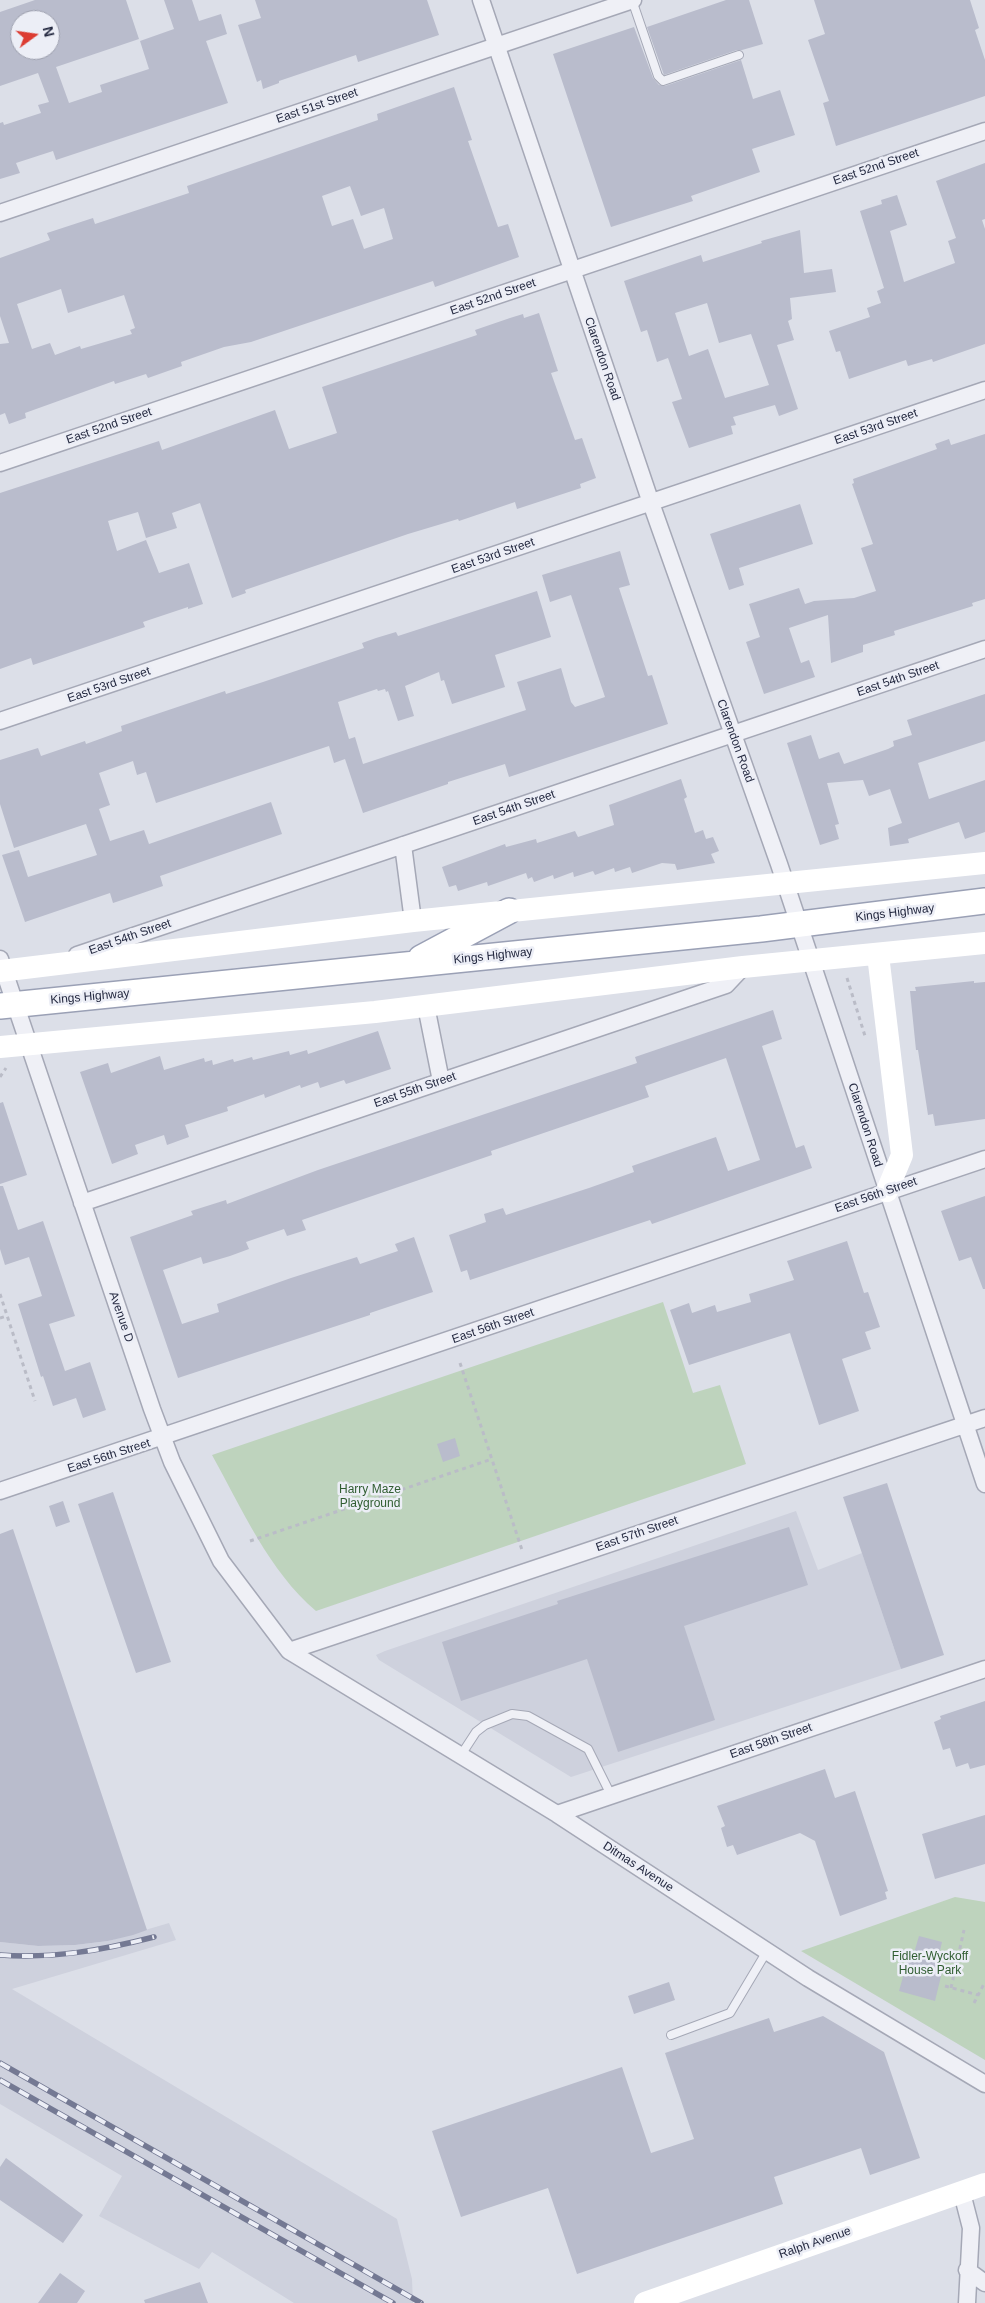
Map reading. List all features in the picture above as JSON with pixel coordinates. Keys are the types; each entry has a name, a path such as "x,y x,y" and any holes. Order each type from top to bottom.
{"main road":[{"name":"Kings Highway","path":"8,1005 799,924 985,901"},
{"path":"409,965 510,911"}],"street":[{"name":"Clarendon Road","path":"481,0 651,503 799,924 985,1484"},
{"name":"East 51st Street","path":"0,213 632,0"},
{"name":"East 52nd Street","path":"0,463 985,131"},
{"name":"East 53rd Street","path":"0,721 985,390"},
{"name":"East 54th Street","path":"43,966 985,649"},
{"path":"403,845 413,921"},
{"path":"1,967 43,966 413,921 985,863"},
{"path":"4,1056 29,1044 426,1006 743,967 985,943"},
{"path":"878,955 902,1155 887,1191"},
{"name":"Avenue D","path":"1,967 8,1005 29,1044 172,1462 221,1561 289,1651"},
{"name":"East 55th Street","path":"82,1203 726,985 743,967"},
{"path":"426,1006 441,1081"},
{"name":"East 56th Street","path":"0,1491 163,1438 985,1159"},
{"name":"East 57th Street","path":"289,1651 985,1418"},
{"name":"Ditmas Avenue","path":"289,1651 557,1814 767,1951 985,2084"},
{"name":"East 58th Street","path":"557,1814 985,1669"},
{"name":"Ralph Avenue","path":"645,2303 985,2184"},
{"path":"962,2193 971,2228 967,2270 967,2303"},
{"path":"967,2270 985,2283"}],"lane":[{"path":"632,0 660,79 666,80 740,55"},
{"path":"461,1756 476,1732 485,1725 512,1714 528,1716 588,1749 612,1795"},
{"path":"671,2035 730,2013 767,1951"}],"path":[{"path":"0,1078 4,1056"},
{"path":"0,1294 35,1401"},
{"path":"0,1318 7,1316"},
{"path":"460,1363 522,1550"},
{"path":"250,1541 492,1459"},
{"path":"952,1988 964,1930"},
{"path":"942,1960 957,1962"},
{"path":"974,2003 985,1982"},
{"path":"945,1986 978,1995"}],"shaded area":[{"path":"796,1511 818,1570 862,1553 901,1669 571,1777 379,1660 376,1655 385,1651"},
{"path":"169,1923 176,1940 12,1989 397,2219 412,2279 413,2303 294,2303 212,2252 199,2269 99,2216 122,2176 0,2104 0,1942 38,1946 75,1945 108,1941"}],"green space":[{"name":"Harry Maze Playground","path":"663,1302 693,1393 720,1385 746,1464 316,1611 299,1595 270,1558 212,1455"},
{"name":"Fidler-Wyckoff House Park","path":"955,1897 985,1902 985,2060 801,1951"}],"building":[{"path":"35,0 126,0 139,39 56,67 69,103 102,92 100,85 149,69 140,41 174,29 164,0 192,0 199,21 221,14 227,34 206,41 228,103 56,160 53,151 16,163 20,173 0,179 0,123 3,122 4,125 41,113 38,105 49,102 38,73 0,86 0,12"},
{"path":"255,0 427,0 439,35 358,62 356,55 279,81 279,83 263,89 261,80 257,82 238,25 261,18"},
{"path":"726,0 749,0 763,44 737,50 664,75 647,27"},
{"path":"814,0 970,0 979,28 975,30 985,60 985,96 836,146 823,103 829,101 808,40 825,34"},
{"path":"634,27 653,78 659,85 665,86 741,60 753,99 780,90 795,135 752,149 760,172 691,196 693,201 611,227 553,54"},
{"path":"454,87 472,140 468,141 498,227 508,224 519,257 435,287 433,281 251,342 224,347 181,362 182,366 148,378 146,374 115,384 114,381 25,413 26,418 9,424 5,413 0,415 0,344 9,343 0,316 0,258 50,240 47,233 93,218 95,224 189,193 187,186 378,120 377,114","holes":["350,186 361,216 384,208 393,239 364,249 353,219 332,226 322,196","61,289 68,313 124,295 135,328 130,330 132,334 81,349 80,346 55,355 50,343 32,349 17,304"]},
{"path":"985,163 985,219 982,220 985,229 985,344 933,362 932,359 908,366 906,360 849,379 840,351 836,352 829,331 870,317 867,308 881,303 877,291 884,288 860,211 882,204 881,200 897,195 907,225 890,231 904,282 955,263 948,241 956,238 936,181"},
{"path":"800,230 804,273 832,269 836,292 790,298 792,319 788,321 794,340 777,345 798,409 779,416 775,405 733,417 736,425 731,426 733,434 689,448 672,402 682,399 668,358 657,362 647,330 641,332 624,281 701,255 703,262 762,243 761,241","holes":["707,303 719,343 751,334 769,385 725,398 708,349 689,356 675,313"]},
{"path":"539,313 558,371 551,373 575,440 582,438 596,478 580,484 581,488 517,509 515,502 459,521 458,519 408,534 245,590 246,593 232,598 200,503 172,513 177,528 146,538 138,512 108,521 117,551 146,540 159,573 189,563 203,604 143,622 145,627 33,665 31,658 0,669 0,493 159,441 162,450 275,410 289,449 337,433 322,387 477,335 475,330 510,318 523,314 524,318"},
{"path":"985,434 985,599 972,603 973,606 894,631 895,635 863,645 863,652 831,663 828,615 789,628 801,663 809,660 815,677 764,694 746,642 760,637 749,604 799,588 805,604 814,601 854,598 876,591 861,548 873,544 852,484 854,483 853,479 937,449 935,444 949,439 951,445"},
{"path":"800,504 813,544 739,568 744,585 729,590 710,534"},
{"path":"620,551 630,585 619,588 648,676 652,675 668,724 509,777 505,764 448,782 448,784 363,813 345,759 334,763 329,746 156,803 146,772 137,775 133,761 99,773 110,805 99,809 110,841 144,830 149,844 271,802 282,834 160,876 163,886 131,897 113,903 110,893 25,922 2,855 19,850 28,877 97,855 86,824 14,848 0,804 0,760 38,748 41,756 85,741 86,744 122,731 121,726 225,691 226,694 364,648 362,643 376,638 396,632 398,636 537,591 551,637 495,655 505,687 452,704 444,680 441,681 439,672 405,686 414,716 398,721 388,691 386,692 385,689 378,691 377,689 338,702 349,739 355,737 363,764 526,710 517,682 561,668 571,702 575,707 605,697 571,595 550,602 542,575"},
{"path":"985,694 985,741 918,763 929,799 985,780 985,832 965,839 959,822 908,839 909,843 890,846 888,828 902,823 890,789 869,796 863,780 827,783 839,824 835,825 839,839 820,845 787,743 811,735 819,759 839,752 844,764 888,749 894,746 893,741 912,735 907,720"},
{"path":"681,779 687,797 684,799 695,833 703,830 706,839 713,837 719,851 711,854 715,863 677,870 675,864 662,863 632,873 630,867 615,872 614,868 595,875 593,871 574,877 573,872 554,879 553,875 534,882 532,877 528,879 526,873 488,886 487,882 458,891 456,885 449,887 442,867 505,844 506,847 536,839 537,843 575,831 578,837 614,825 609,805"},
{"path":"974,981 974,983 985,982 985,1119 935,1126 933,1114 928,1115 918,1050 916,1050 910,991 916,991 915,987"},
{"path":"773,1010 782,1039 762,1046 796,1148 804,1145 812,1168 652,1224 650,1220 470,1280 467,1270 461,1272 449,1235 486,1222 484,1214 503,1208 506,1215 589,1188 634,1172 632,1166 716,1137 728,1171 760,1160 726,1058 645,1086 649,1097 491,1151 492,1155 302,1220 306,1230 287,1236 284,1229 246,1242 249,1249 230,1256 203,1264 201,1257 163,1270 182,1324 219,1312 217,1304 291,1278 357,1257 360,1264 398,1251 395,1244 414,1237 433,1292 370,1313 370,1315 178,1378 130,1237 193,1215 191,1211 226,1200 227,1204 318,1170 637,1063 635,1057"},
{"path":"378,1031 391,1069 346,1084 344,1080 320,1088 318,1082 301,1088 300,1085 265,1098 264,1094 227,1107 228,1111 185,1125 189,1137 167,1145 164,1135 135,1145 138,1154 112,1164 80,1072 108,1063 111,1073 160,1056 164,1070 204,1058 205,1062 212,1060 213,1065 233,1059 234,1062 252,1057 253,1060 289,1051 290,1055 307,1050 308,1054"},
{"path":"3,1102 27,1175 0,1184 0,1103"},
{"path":"0,1186 3,1186 18,1230 43,1221 75,1316 49,1324 65,1371 90,1362 106,1410 83,1418 76,1398 53,1406 43,1376 41,1377 18,1304 42,1296 29,1257 5,1265 0,1249"},
{"path":"985,1196 985,1289 983,1289 971,1257 959,1261 941,1211"},
{"path":"847,1241 864,1293 868,1292 880,1327 865,1332 871,1349 842,1359 859,1411 819,1425 790,1333 689,1365 670,1310 689,1303 692,1313 715,1305 717,1312 751,1302 749,1294 794,1280 787,1261"},
{"path":"455,1438 460,1456 443,1462 437,1444"},
{"path":"887,1483 944,1655 901,1669 843,1497"},
{"path":"113,1492 171,1662 136,1673 78,1504"},
{"path":"63,1501 70,1522 56,1527 49,1506"},
{"path":"789,1527 808,1585 684,1626 715,1720 618,1752 587,1659 461,1701 442,1642 558,1604 557,1601"},
{"path":"13,1529 147,1930 133,1935 108,1941 75,1945 38,1946 0,1942 0,1534"},
{"path":"985,1701 985,1765 970,1769 968,1763 956,1767 950,1748 943,1750 934,1722 941,1719 940,1716"},
{"path":"825,1769 835,1798 855,1791 888,1891 885,1892 887,1899 840,1916 815,1841 800,1833 737,1855 733,1845 727,1847 721,1828 725,1826 717,1806"},
{"path":"985,1815 985,1864 935,1879 922,1834"},
{"path":"919,1936 942,1942 936,1967 943,1968 935,2001 899,1991 908,1959 912,1960"},
{"path":"669,1982 675,2000 634,2014 628,1996"},
{"path":"823,2016 884,2052 920,2158 870,2175 861,2148 774,2177 783,2204 577,2274 548,2188 461,2217 432,2131 622,2067 651,2153 694,2139 665,2053 769,2018 774,2032"},
{"path":"6,2158 83,2215 63,2243 0,2200 0,2167"},
{"path":"60,2273 85,2291 77,2303 38,2303"},
{"path":"200,2282 208,2303 145,2303 144,2300"}],"railway":[{"path":"0,1955 39,1956 78,1952 154,1937"},
{"path":"0,2063 421,2303"},
{"path":"0,2080 393,2303"}]}
